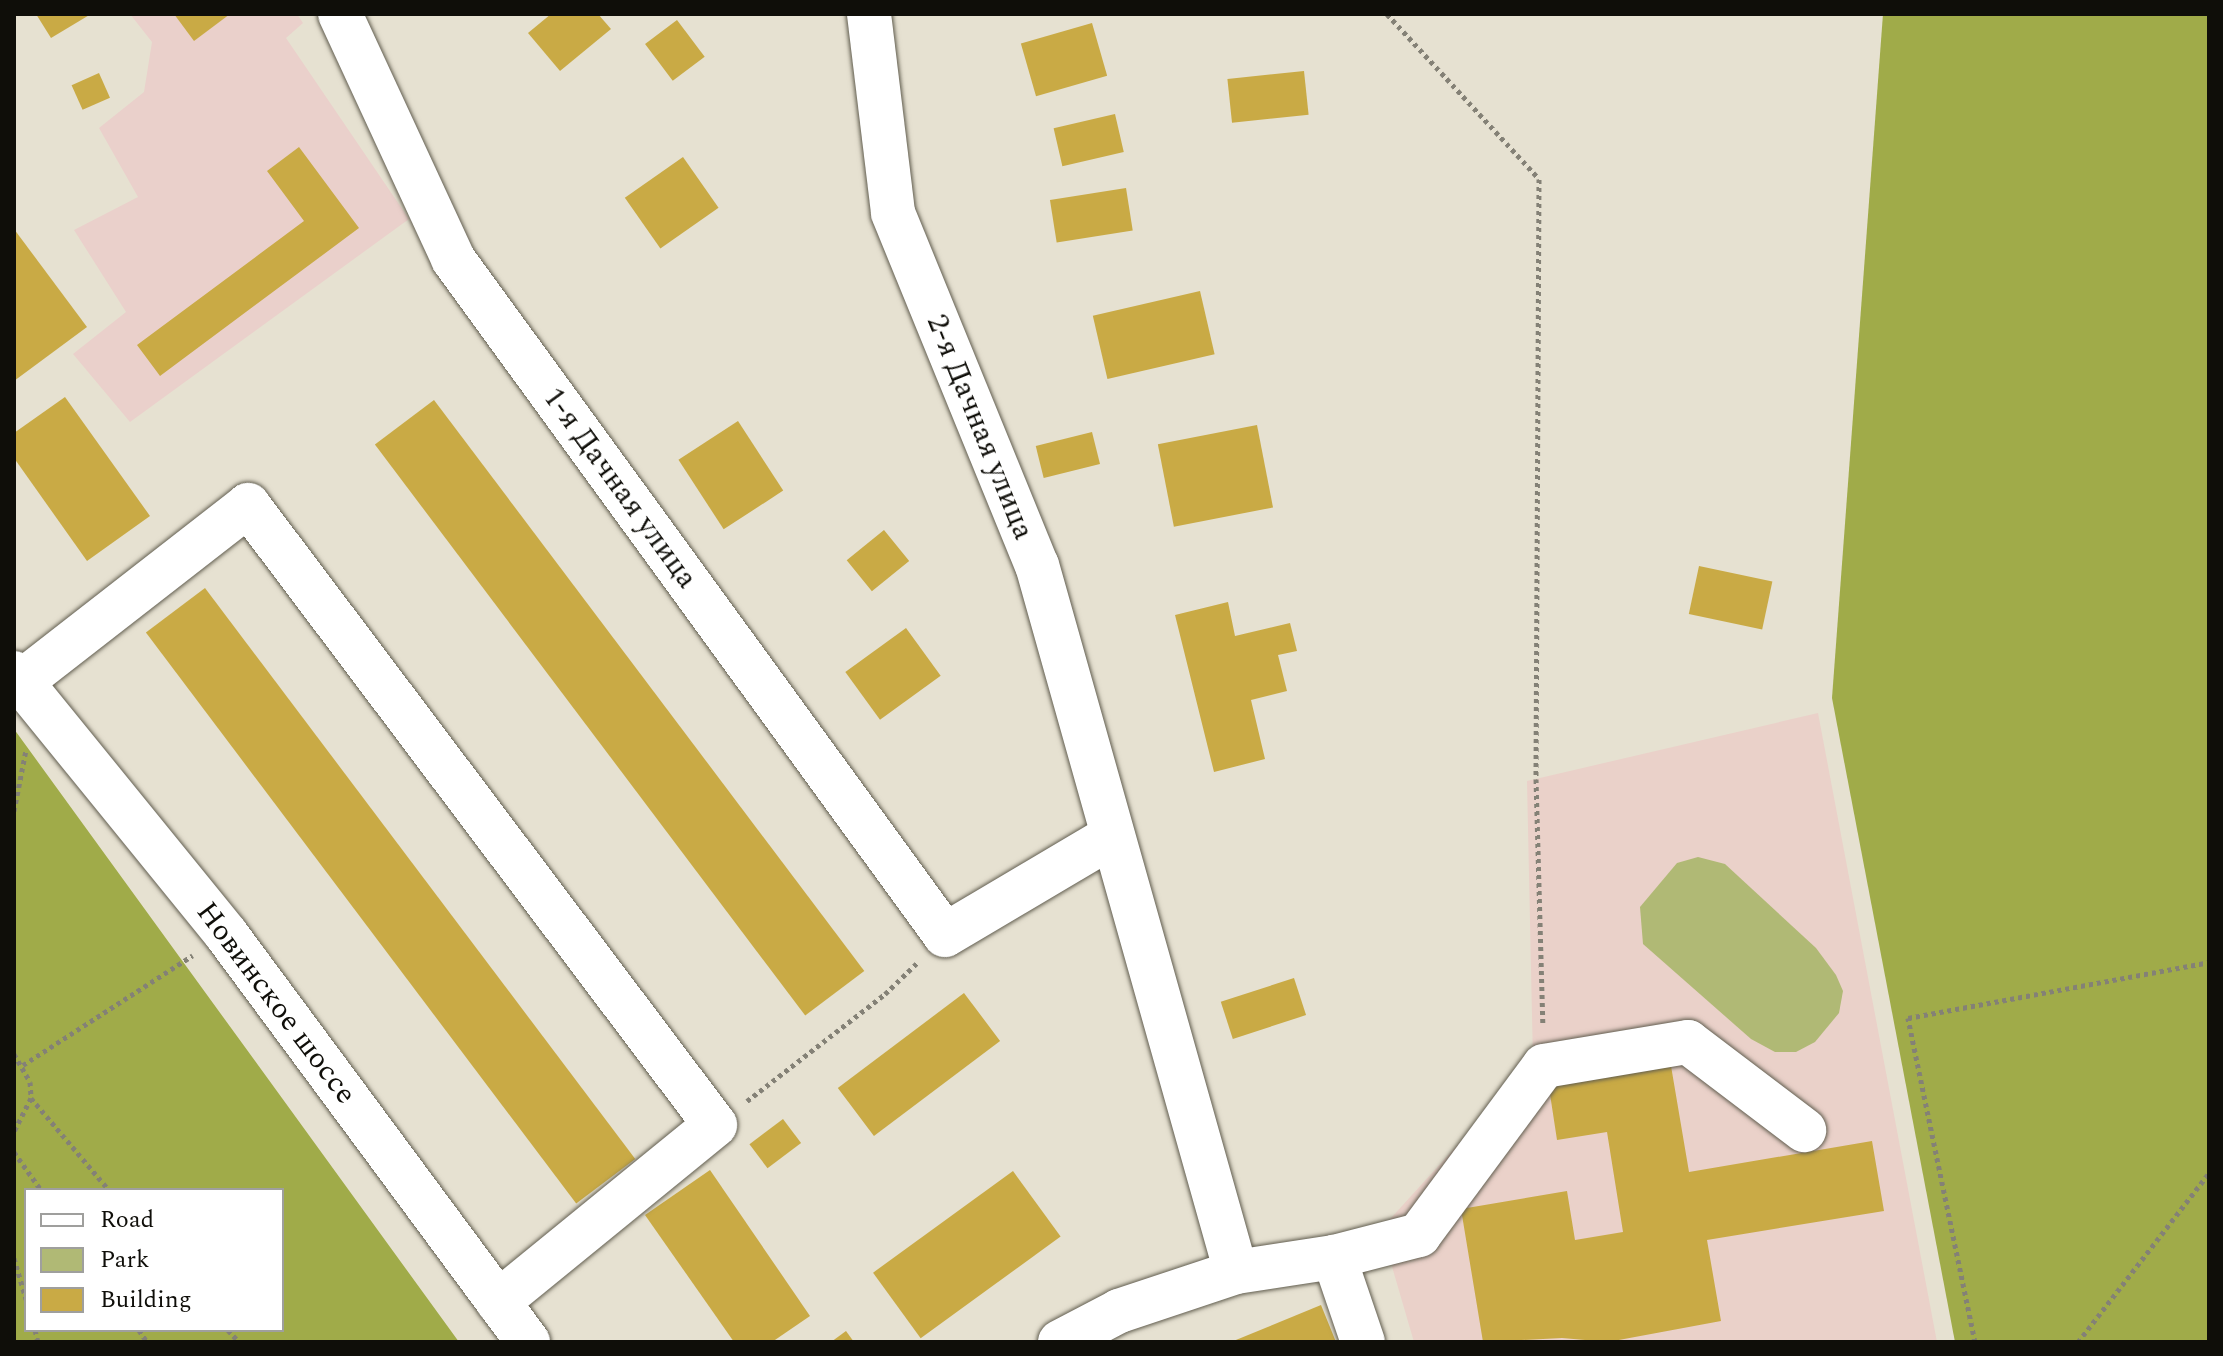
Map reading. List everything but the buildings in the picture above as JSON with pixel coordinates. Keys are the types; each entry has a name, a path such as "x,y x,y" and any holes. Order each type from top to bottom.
{"street":[{"name":"1-я Дачная улица","path":"340,14 453,259 945,935 1111,837"},
{"name":"2-я Дачная улица","path":"869,14 893,213 1037,565 1111,837 1236,1272"},
{"path":"18,678 248,505 715,1125 498,1302"},
{"name":"Новинское шоссе","path":"18,678 226,934 528,1342"},
{"path":"1060,1342 1119,1311 1236,1272 1334,1257 1419,1235 1544,1066 1688,1042 1804,1130"},
{"path":"1334,1257 1363,1342"}],"path":[{"path":"1387,14 1539,179 1536,779 1544,1066"},
{"path":"14,811 29,736"},
{"path":"23,1065 193,955"},
{"path":"1975,1342 1908,1018 2209,962"},
{"path":"715,1125 885,994"},
{"path":"14,1054 23,1065 31,1098 107,1188"},
{"path":"14,1132 31,1098"},
{"path":"14,1152 40,1188"},
{"path":"2078,1342 2209,1173"},
{"path":"14,1258 24,1292"}],"shaded area":[{"path":"130,14 297,14 303,23 286,38 409,219 130,422 73,354 126,312 74,230 138,197 99,128 144,92 152,42"},
{"path":"1818,713 1937,1342 1414,1342 1381,1229 1533,1062 1527,781"}],"green space":[{"path":"1883,14 2209,14 2209,1342 1955,1342 1832,698"},
{"path":"14,729 459,1342 14,1342"},
{"path":"1698,857 1725,864 1816,948 1836,975 1843,991 1839,1013 1815,1042 1796,1052 1775,1052 1751,1039 1643,944 1640,907 1677,863"}]}
